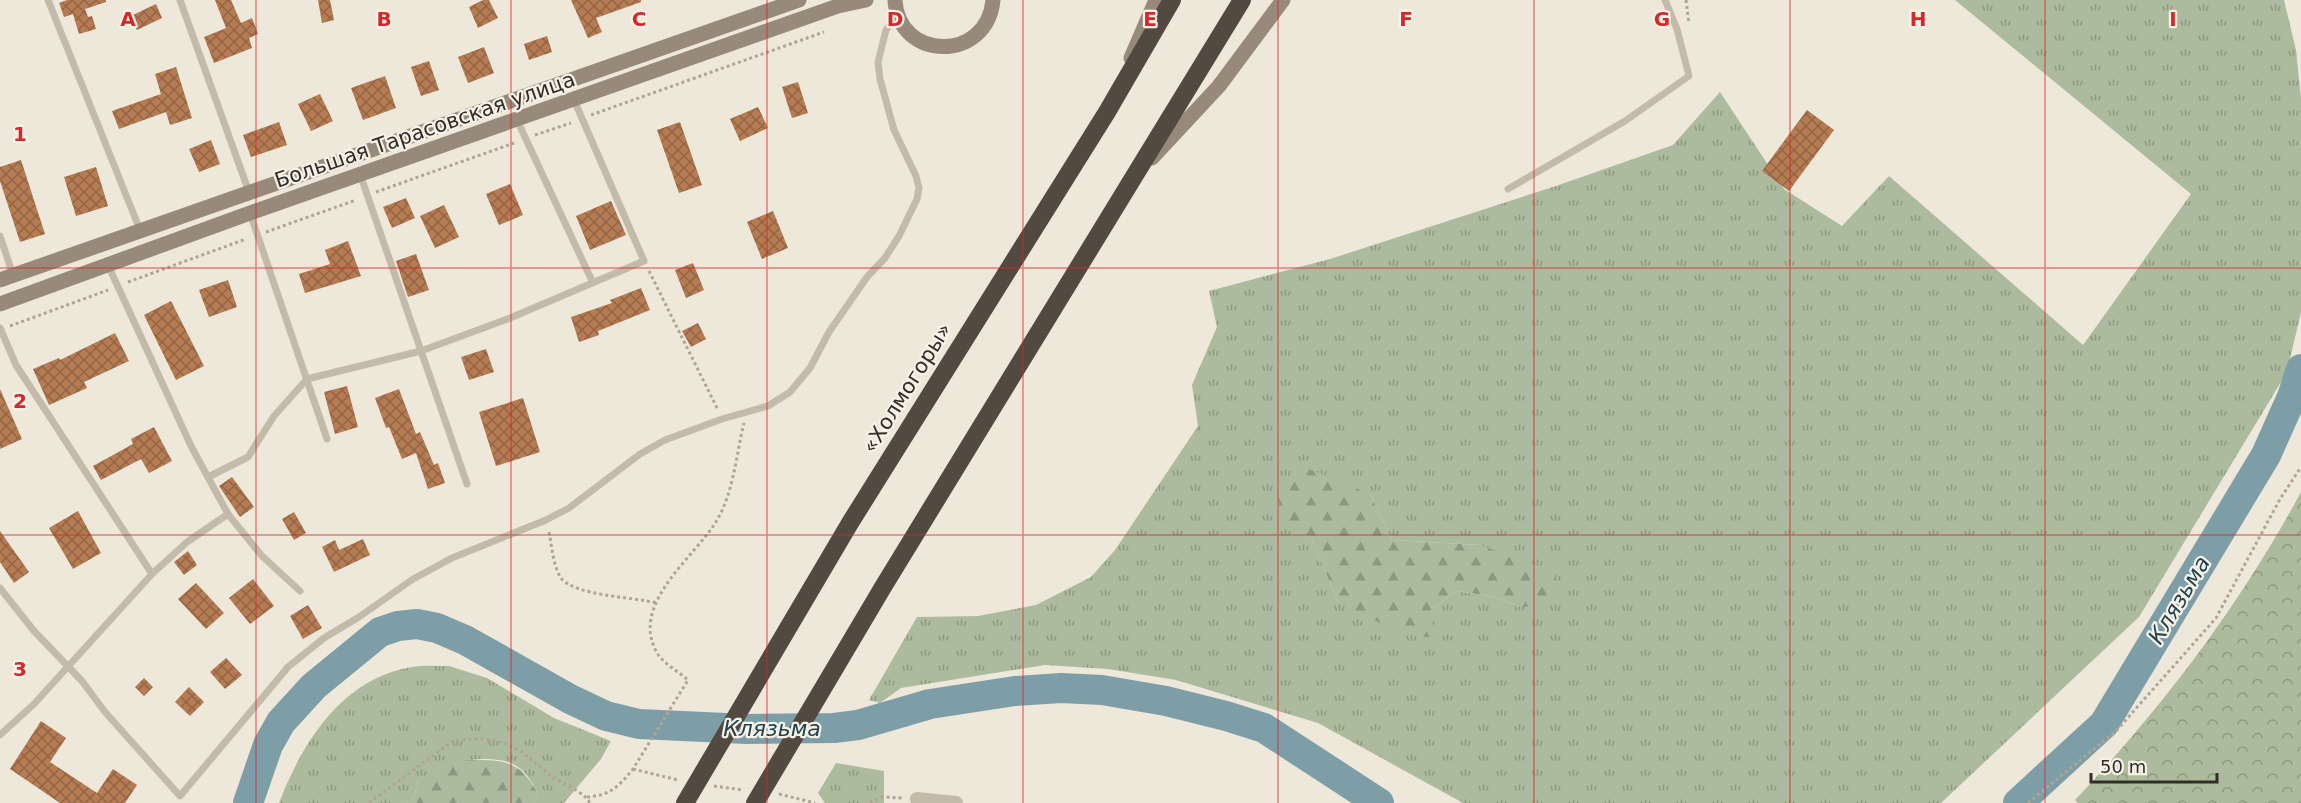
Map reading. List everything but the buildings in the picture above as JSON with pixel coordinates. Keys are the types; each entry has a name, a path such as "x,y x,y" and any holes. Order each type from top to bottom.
{"highway":[{"name":"«Холмогоры»","path":"685,803 850,523 1107,112 1172,0"},
{"path":"750,797 884,587 1242,0"}],"street":[{"name":"Большая Тарасовская улица","path":"6,278 799,0"},
{"name":"Большая Тарасовская улица","path":"0,304 250,213 838,6 866,0"},
{"path":"876,0 896,7 913,36 928,45 953,47 971,40 985,26 992,12 993,0"},
{"path":"1107,112 1156,0"},
{"path":"1133,178 1219,86 1283,0"},
{"path":"917,799 956,803"}],"lane":[{"path":"48,0 140,230"},
{"path":"180,0 249,192"},
{"path":"1508,189 1626,121 1689,76 1677,29 1665,0"},
{"path":"0,588 34,631 82,681 105,712 180,796 288,667 324,638 359,617 412,579 452,558 546,520 569,508 640,454 665,440 768,406 790,392 803,376 829,332 867,277 885,258 917,199 919,188 916,176 894,130 880,80 878,62 886,30 896,7"},
{"path":"208,477 248,457 274,416 307,379 421,351 510,318 644,261 574,100"},
{"path":"517,120 593,283"},
{"path":"360,174 467,484"},
{"path":"250,213 327,439"},
{"path":"0,236 6,278"},
{"path":"107,265 191,446 228,514 261,555 300,591"},
{"path":"0,329 16,365 152,574"},
{"path":"0,735 68,668 152,574 187,542 228,514"}],"path":[{"path":"0,329 824,32"},
{"path":"644,261 723,419"},
{"path":"587,797 613,791 633,769 688,680 677,669 662,660 654,649 651,632 652,618 666,584 717,520 726,498 747,413"},
{"path":"2028,803 2117,730 2216,618 2280,499 2301,467"},
{"path":"546,520 560,577 569,585 582,590 657,603"},
{"path":"369,803 407,776 439,749 451,742 480,738 514,748 552,776 587,797 590,803"},
{"path":"633,769 684,782"},
{"path":"704,785 750,797"},
{"path":"776,794 815,803"},
{"path":"870,803 882,797 917,799"}],"green space":[{"path":"1955,0 2284,0 2296,50 2301,98 2301,312 2287,372 2139,617 1941,803 1463,803 1318,723 1176,680 1108,669 1045,665 901,688 880,703 869,700 917,617 978,616 1036,605 1091,577 1115,550 1198,426 1192,385 1217,327 1209,291 1330,259 1556,186 1673,145 1720,92 1784,189 1842,226 1889,176 2083,345 2191,194","holes":["1370,494 1392,540 1480,545 1522,607 1490,596 1456,591 1429,612 1338,602 1311,537"]},
{"path":"1309,469 1370,494 1392,540 1480,545 1555,572 1557,604 1522,607 1490,596 1456,591 1429,612 1437,638 1402,634 1338,602 1311,537 1281,518 1276,484"},
{"path":"2301,492 2301,803 2078,803 2075,800 2139,729 2198,654 2253,574"},
{"path":"416,666 449,666 487,678 554,718 611,741 601,759 564,803 534,803 538,794 522,770 511,763 484,759 456,763 418,780 414,798 404,803 279,803 288,780 313,737 345,699 365,684 387,674"},
{"path":"467,760 491,760 517,768 531,782 538,794 534,803 404,803 414,798 418,780 449,765"},
{"path":"836,763 884,771 884,803 825,803 818,793"}],"waterway":[{"name":"Клязьма","path":"2018,803 2104,724 2266,455 2292,397 2301,369"},
{"name":"Клязьма","path":"248,803 268,745 281,722 314,686 380,632 398,626 417,624 437,628 465,640 570,699 606,716 639,724 747,729 834,728 858,725 930,704 1015,691 1061,688 1102,690 1166,701 1264,728 1379,803"}]}
